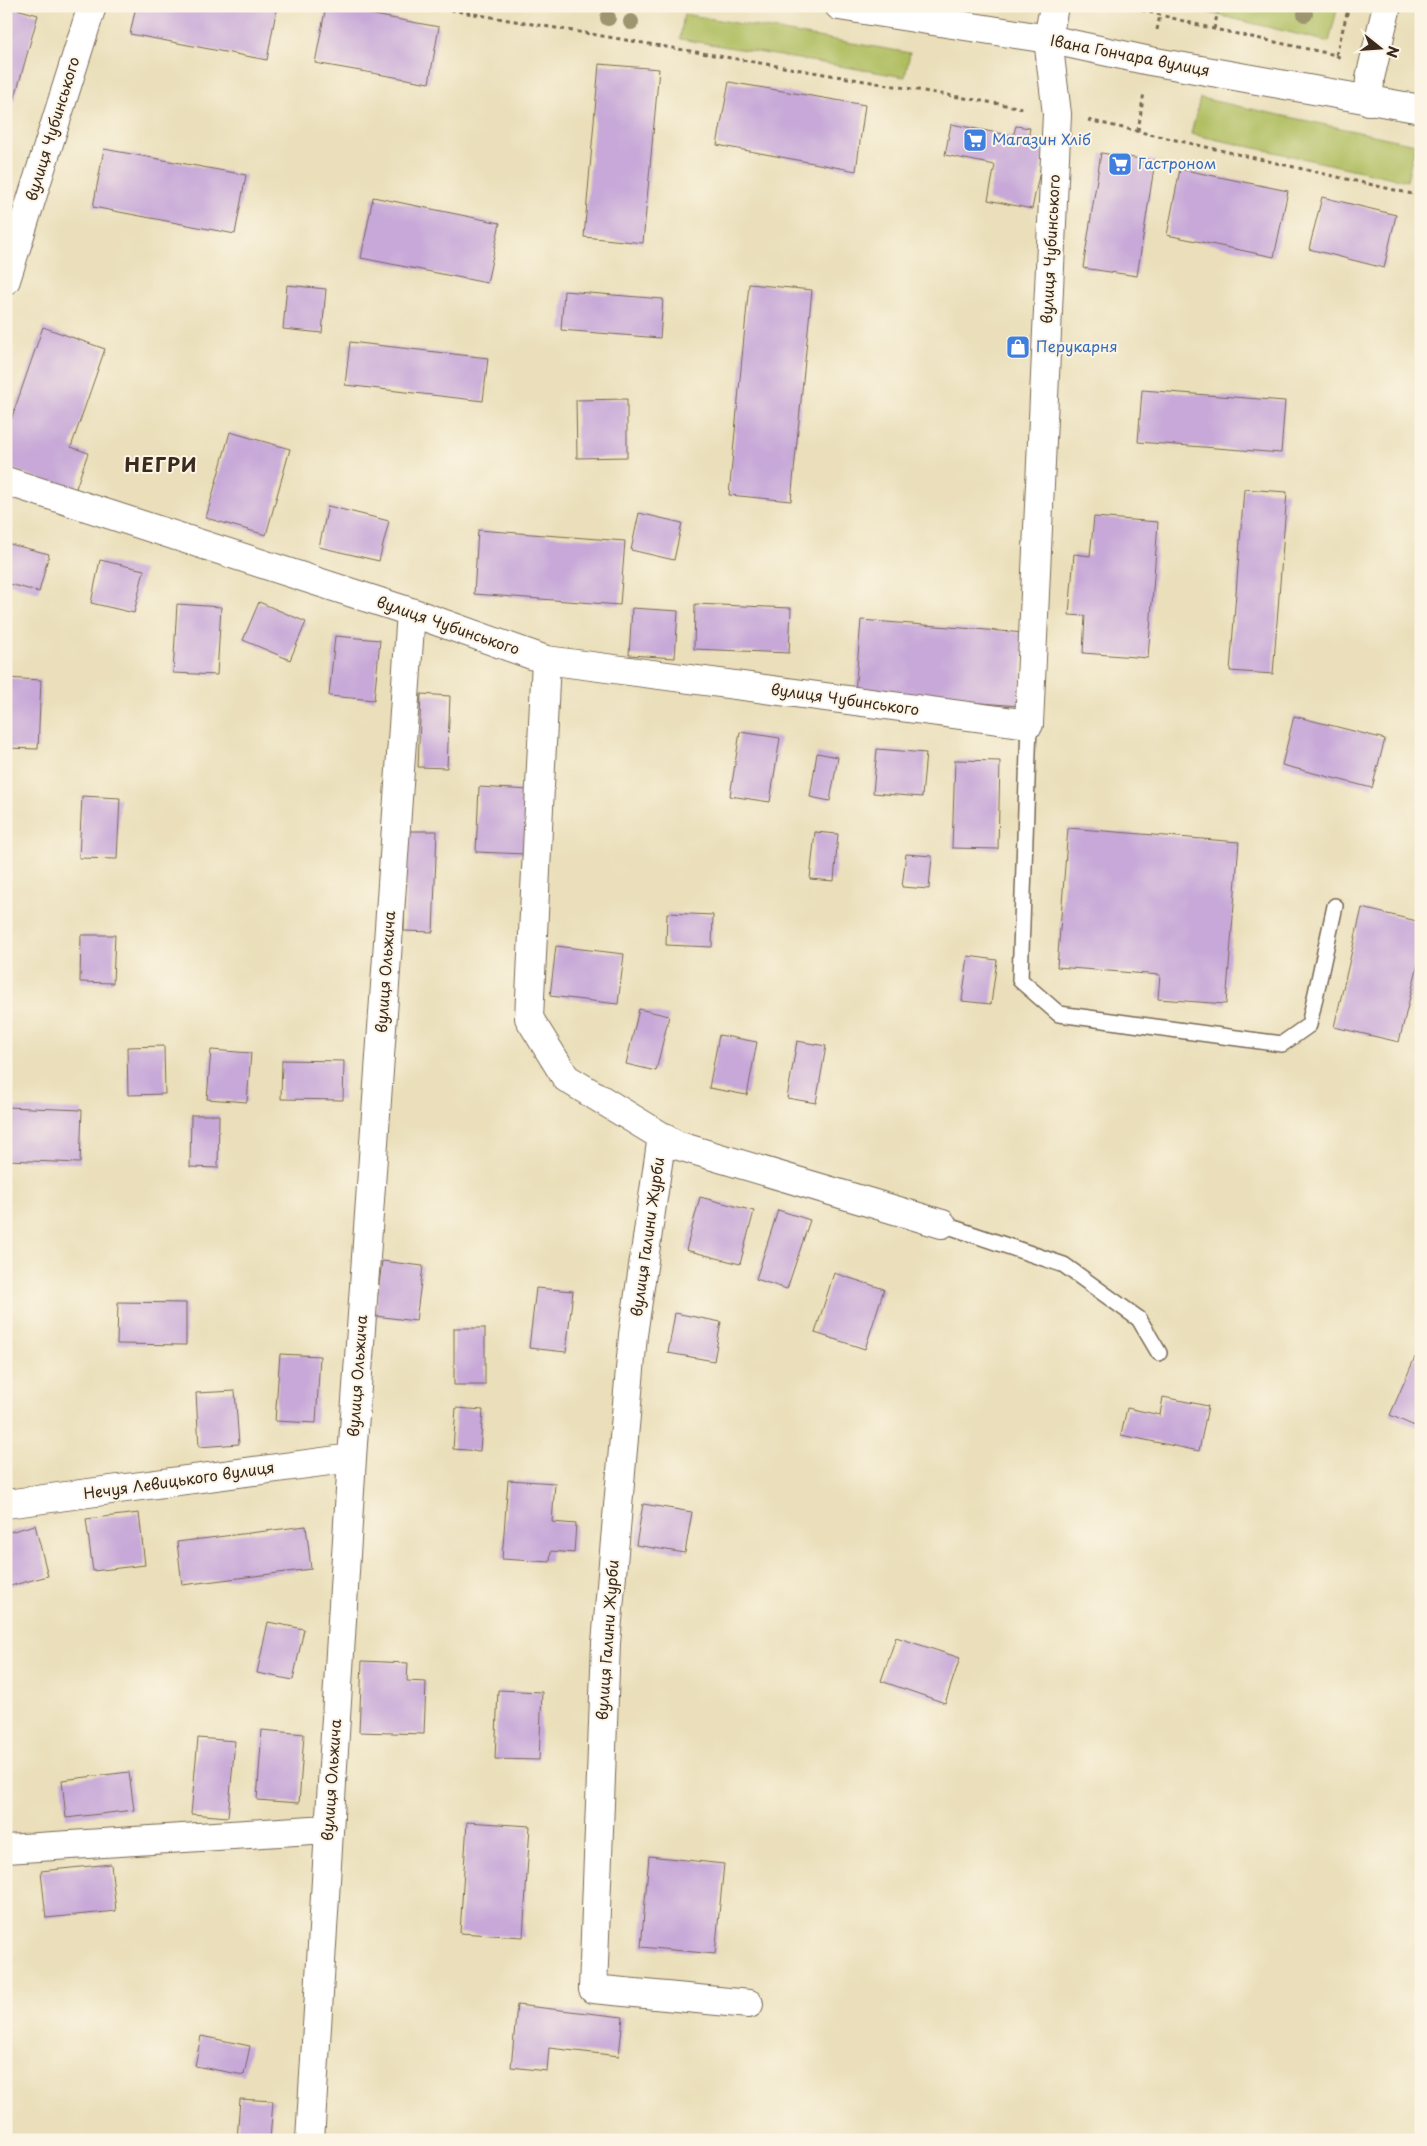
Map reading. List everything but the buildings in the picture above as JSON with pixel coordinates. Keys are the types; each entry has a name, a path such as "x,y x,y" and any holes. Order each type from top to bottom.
{"street":[{"name":"вулиця Чубинського","path":"6,280 92,6"},
{"name":"Івана Гончара вулиця","path":"838,6 1048,39 1150,61 1369,89 1421,109"},
{"name":"вулиця Чубинського","path":"6,481 411,612 546,660 1028,724 1057,114 1048,39 1054,6"},
{"path":"1369,89 1387,6"},
{"name":"вулиця Ольжича","path":"310,2140 352,1458 411,612"},
{"path":"546,660 529,1018 566,1078 676,1144 942,1224"},
{"name":"вулиця Галини Журби","path":"662,1136 633,1335 606,1643 593,1990 748,2004"},
{"name":"Нечуя Левицького вулиця","path":"6,1504 352,1458"},
{"path":"6,1849 328,1829"}],"lane":[{"path":"1028,724 1020,980 1059,1014 1282,1044 1310,1025 1335,906"},
{"path":"942,1224 1064,1265 1139,1319 1159,1352"}],"path":[{"path":"427,6 1057,114 1421,196"},
{"path":"1126,6 1336,55 1369,89"},
{"path":"1214,28 1219,6"},
{"path":"1336,55 1349,6"}],"green space":[{"path":"1181,6 1338,6 1329,42"},
{"path":"684,14 910,53 905,77 680,39"},
{"path":"1200,98 1415,144 1407,181 1191,134"}],"place":[{"name":"Магазин Хліб","path":"975,140"},
{"name":"Гастроном","path":"1120,164"},
{"name":"Перукарня","path":"1018,347"}],"district":[{"name":"НЕГРИ","path":"161,465"}]}
